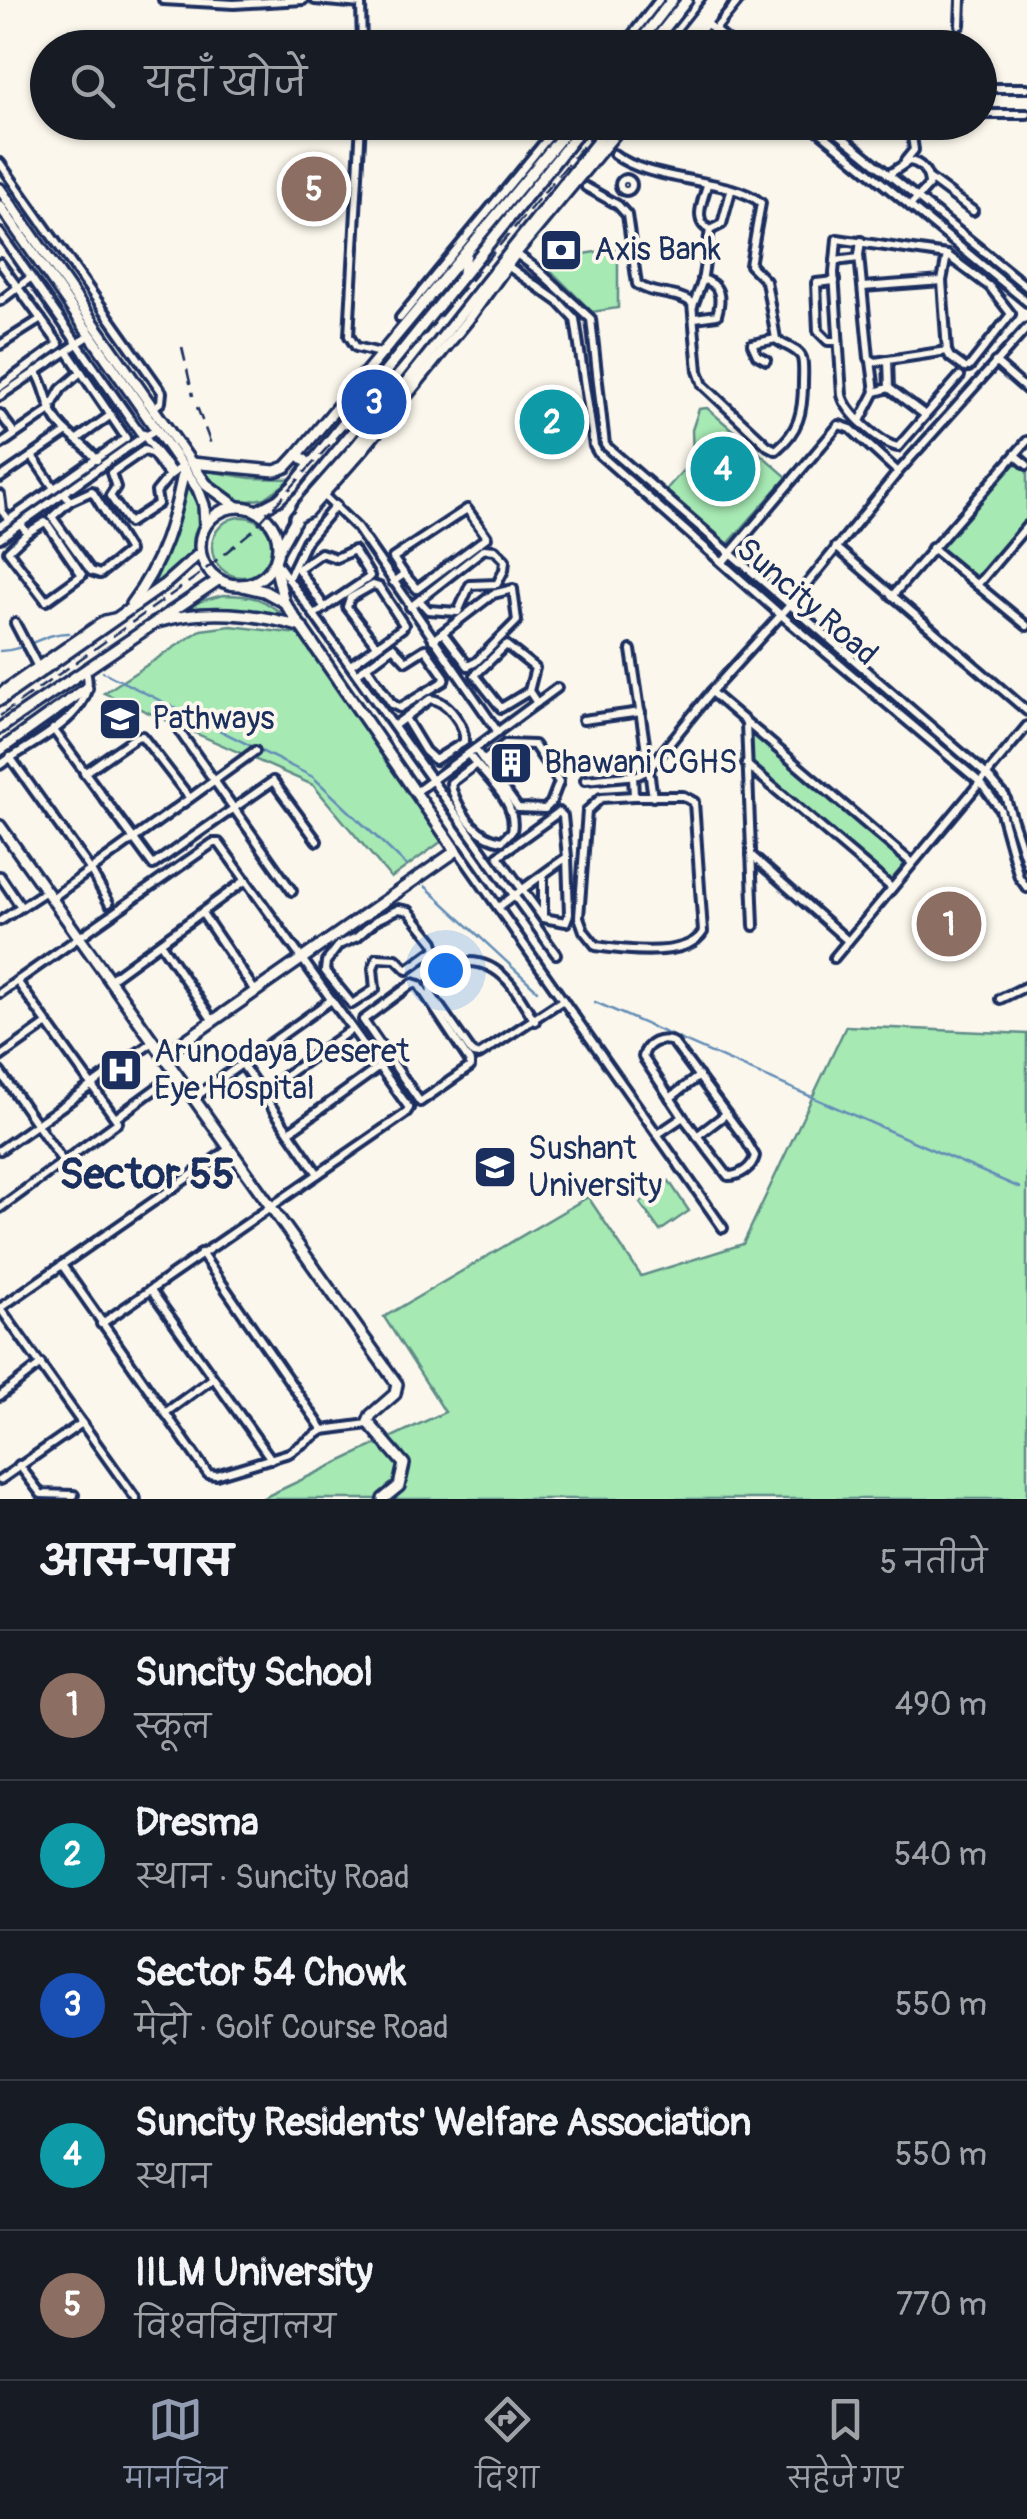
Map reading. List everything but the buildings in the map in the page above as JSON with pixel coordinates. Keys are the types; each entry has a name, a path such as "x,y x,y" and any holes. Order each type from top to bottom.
{"main road":[{"path":"649,30 672,0"},
{"path":"663,30 688,0"},
{"path":"690,30 714,0"},
{"path":"708,30 723,0"},
{"path":"186,466 274,471 286,467 559,140"},
{"path":"257,511 278,500 309,464 572,140"},
{"path":"163,1056 453,856 456,848 284,602 276,563 296,517 599,140"},
{"path":"513,251 609,140"},
{"path":"0,190 152,409 198,489 205,526 200,552 164,585 0,697"},
{"path":"0,206 156,430 218,496 237,507 257,511 274,526 279,549"},
{"path":"462,275 466,253"},
{"path":"296,517 323,495 467,322 504,263"},
{"path":"298,454 309,464"},
{"path":"121,616 159,562 186,466"},
{"path":"205,526 219,512 237,507"},
{"path":"200,552 218,580 264,592 284,602"},
{"path":"243,586 260,580 276,563"},
{"path":"0,728 218,580"},
{"path":"150,624 172,618 259,616 302,627"},
{"path":"0,750 87,688"},
{"path":"0,826 396,1384 395,1394 371,1415 368,1424 404,1464 399,1486 384,1499"}],"street":[{"path":"163,0 219,4 303,0"},
{"path":"314,0 360,4 361,30"},
{"path":"636,30 659,0"},
{"path":"708,30 739,0"},
{"path":"960,25 961,0"},
{"path":"997,88 1027,88"},
{"path":"997,114 1027,114"},
{"path":"359,140 348,336 356,347 380,353"},
{"path":"400,318 546,140"},
{"path":"837,140 881,182 1027,302"},
{"path":"842,140 1027,287"},
{"path":"881,182 914,150 913,140"},
{"path":"614,154 634,166 757,198 761,203 750,265 766,281 776,339"},
{"path":"904,162 920,164 929,179 973,211"},
{"path":"0,163 162,392 161,402 152,409"},
{"path":"618,205 624,190 632,186 628,179 634,166"},
{"path":"0,190 8,175"},
{"path":"910,206 929,185 929,179"},
{"path":"707,185 699,218 702,226 710,230"},
{"path":"586,187 618,205 627,215 638,284 647,290 688,299 694,306"},
{"path":"710,230 722,224 731,190"},
{"path":"710,230 694,306 698,370 703,384 776,450 793,432 803,405 801,355 776,339 752,344 757,355 766,360"},
{"path":"0,233 170,474"},
{"path":"837,238 862,241 947,255 990,287 1011,314 902,444 894,448 843,403 834,261 837,238"},
{"path":"861,420 875,392 859,258 862,241"},
{"path":"513,251 590,316 603,440 607,447 987,775 1005,796 1027,864"},
{"path":"947,255 942,281 946,351 950,358 984,374"},
{"path":"834,261 859,258"},
{"path":"0,262 58,346 0,387"},
{"name":"Suncity Road","path":"504,263 575,318 598,453 981,783 1000,808 1019,876 1027,888"},
{"path":"0,301 45,270"},
{"path":"695,318 718,315 719,311 718,288 702,279"},
{"path":"835,281 816,283 815,296 818,331 828,341 838,341"},
{"path":"864,287 942,281"},
{"path":"0,345 42,318"},
{"path":"584,780 632,776 648,770 711,692 782,615 898,472 1027,328"},
{"path":"0,396 90,336"},
{"path":"0,526 126,437 67,351"},
{"path":"871,361 946,351"},
{"path":"888,360 889,388"},
{"path":"995,362 1027,390"},
{"path":"36,371 44,383 44,396 67,432 86,444 97,460"},
{"path":"0,445 52,408 61,389 81,372"},
{"path":"960,376 974,386"},
{"path":"875,392 889,388"},
{"path":"889,388 925,415"},
{"path":"0,414 15,434"},
{"path":"76,440 111,415"},
{"path":"723,562 839,424 898,472"},
{"path":"0,538 156,430"},
{"path":"0,478 67,432"},
{"path":"892,596 1027,441"},
{"path":"170,474 153,454 144,450 114,470 111,476 116,487 110,496 129,523 158,504 156,492 170,474 186,466"},
{"path":"1015,455 1027,465"},
{"path":"32,456 54,488"},
{"path":"92,491 126,543 128,554 94,575 52,517 70,501 92,491"},
{"path":"64,494 70,501"},
{"path":"0,495 2,511 9,520"},
{"path":"323,495 357,528 498,732"},
{"path":"288,578 306,541 336,505"},
{"path":"467,509 488,537 416,589 404,574 393,558 467,509"},
{"path":"45,522 82,575 46,601 8,550 28,533 45,522"},
{"path":"20,524 28,533"},
{"path":"977,585 1027,526"},
{"path":"836,547 1027,711"},
{"path":"932,548 1026,624"},
{"path":"410,607 484,549 495,550 505,560 497,584 470,585 458,612 428,610 420,600"},
{"path":"315,614 324,608 370,576 354,550 336,558 321,553 298,568 324,608"},
{"path":"276,563 556,954"},
{"path":"392,582 404,574"},
{"path":"352,664 377,646 402,628 404,620 380,587 372,585 350,598 347,607 377,646"},
{"path":"433,640 493,594 512,589 516,621 476,662 468,666 443,633"},
{"path":"15,623 40,670"},
{"path":"529,691 501,708 475,674 506,644 535,668 529,691 537,703"},
{"path":"358,673 366,666 393,646 406,661 425,649 445,677 429,692 400,708 392,704 366,666"},
{"path":"632,650 653,797"},
{"path":"0,765 79,708 87,688 84,668"},
{"path":"416,792 557,688"},
{"path":"711,692 912,863"},
{"path":"395,725 430,699 441,700 464,729 464,742 440,759 430,758 405,718"},
{"path":"583,720 641,712"},
{"path":"746,722 754,926"},
{"path":"834,958 1027,726"},
{"path":"53,729 153,865 273,781 317,841"},
{"path":"180,732 292,891"},
{"path":"84,774 142,736 190,797"},
{"path":"472,752 480,762 518,808 545,809 559,782 534,745 505,744 480,762 451,782 452,790 479,832 488,839 502,841 512,831 511,810 480,762"},
{"path":"0,921 90,869 254,750"},
{"path":"10,757 90,869 109,903"},
{"path":"745,763 892,888"},
{"path":"632,776 634,796"},
{"path":"683,796 694,802 703,932 692,944 640,952 596,946 584,931 579,916 587,811 602,798 653,797 683,796"},
{"path":"557,812 563,816 568,918 562,922 544,918 522,890 498,855 557,812"},
{"path":"0,993 216,842 222,845 410,1111 101,1324"},
{"path":"456,848 723,1228"},
{"path":"750,854 848,941"},
{"path":"500,906 566,857"},
{"path":"542,875 544,918"},
{"path":"0,876 21,907"},
{"path":"109,980 246,880"},
{"path":"508,918 530,901"},
{"path":"400,910 409,911 436,949 406,970 396,960 377,958 373,968 375,989 352,1004 325,971 332,952 361,934 376,920 400,910"},
{"path":"202,913 255,991"},
{"path":"353,923 361,934"},
{"path":"160,944 212,1021"},
{"path":"535,1020 506,979 493,970 460,960 448,964 430,984 431,994 473,1054 479,1054 535,1020 563,1000"},
{"path":"0,1195 3,1206 116,1124 117,1117 17,981"},
{"path":"417,983 470,1067 420,1102 394,1066 363,1020 417,983"},
{"path":"1000,999 1027,986"},
{"path":"193,1098 331,1000"},
{"path":"0,1057 48,1023"},
{"path":"262,1092 352,1029"},
{"path":"659,1039 673,1042 752,1150 753,1164 737,1176 728,1176 670,1098 643,1058 645,1050 659,1039"},
{"path":"0,1150 153,1042"},
{"path":"290,1132 380,1068 388,1056"},
{"path":"242,1064 318,1174"},
{"path":"380,1068 394,1066"},
{"path":"0,1072 64,1163"},
{"path":"670,1098 698,1076"},
{"path":"117,1117 158,1087"},
{"path":"697,1136 726,1114"},
{"path":"658,1134 683,1116"},
{"path":"136,1499 0,1308 229,1149"},
{"path":"202,1253 323,1430"},
{"path":"62,1265 210,1475 289,1453 323,1430 368,1424"},
{"path":"150,1290 270,1459"},
{"path":"0,1396 41,1364"},
{"path":"164,1413 214,1378"},
{"path":"0,1480 82,1423"},
{"path":"20,1466 42,1494 74,1495"}],"green space":[{"path":"618,248 618,308 592,312 547,267 550,260"},
{"path":"707,408 787,477 727,545 664,492 693,459 692,430 699,409"},
{"path":"1014,460 1027,470 1027,521 977,580 937,547"},
{"path":"202,470 250,478 292,479 265,498 244,502 210,482"},
{"path":"186,484 202,510 192,555 152,590 172,537"},
{"path":"242,517 263,526 272,547 263,568 242,577 221,568 212,547 221,526"},
{"path":"223,595 257,599 286,617 247,611 181,613 201,601"},
{"path":"231,626 298,634 445,839 391,878 313,785 104,693 201,630"},
{"path":"749,729 908,864 891,884 749,762"},
{"path":"846,1026 1027,1034 1027,1499 261,1499 445,1412 384,1317 588,1197 641,1276 743,1244"},
{"path":"669,1181 689,1211 660,1231 640,1203"}],"waterway":[{"path":"0,651 69,633"},
{"path":"103,672 313,777 406,865"},
{"path":"425,886 537,990"},
{"path":"595,1002 1020,1188"}],"railway":[{"path":"681,30 706,0"},
{"path":"0,716 196,577 253,530 371,399 588,140"},
{"path":"182,347 193,396"},
{"path":"197,407 212,447"}],"place":[{"name":"IILM University","path":"314,189"},
{"name":"Axis Bank","path":"561,250"},
{"name":"Sector 54 Chowk","path":"374,402"},
{"name":"Dresma","path":"552,422"},
{"name":"Suncity Residents' Welfare Association","path":"723,469"},
{"name":"Pathways","path":"120,719"},
{"name":"Bhawani CGHS","path":"511,763"},
{"name":"Suncity School","path":"949,924"},
{"name":"Arunodaya Deseret Eye Hospital","path":"121,1070"},
{"name":"Sushant University","path":"495,1167"}],"district":[{"name":"Sector 55","path":"147,1175"}]}
